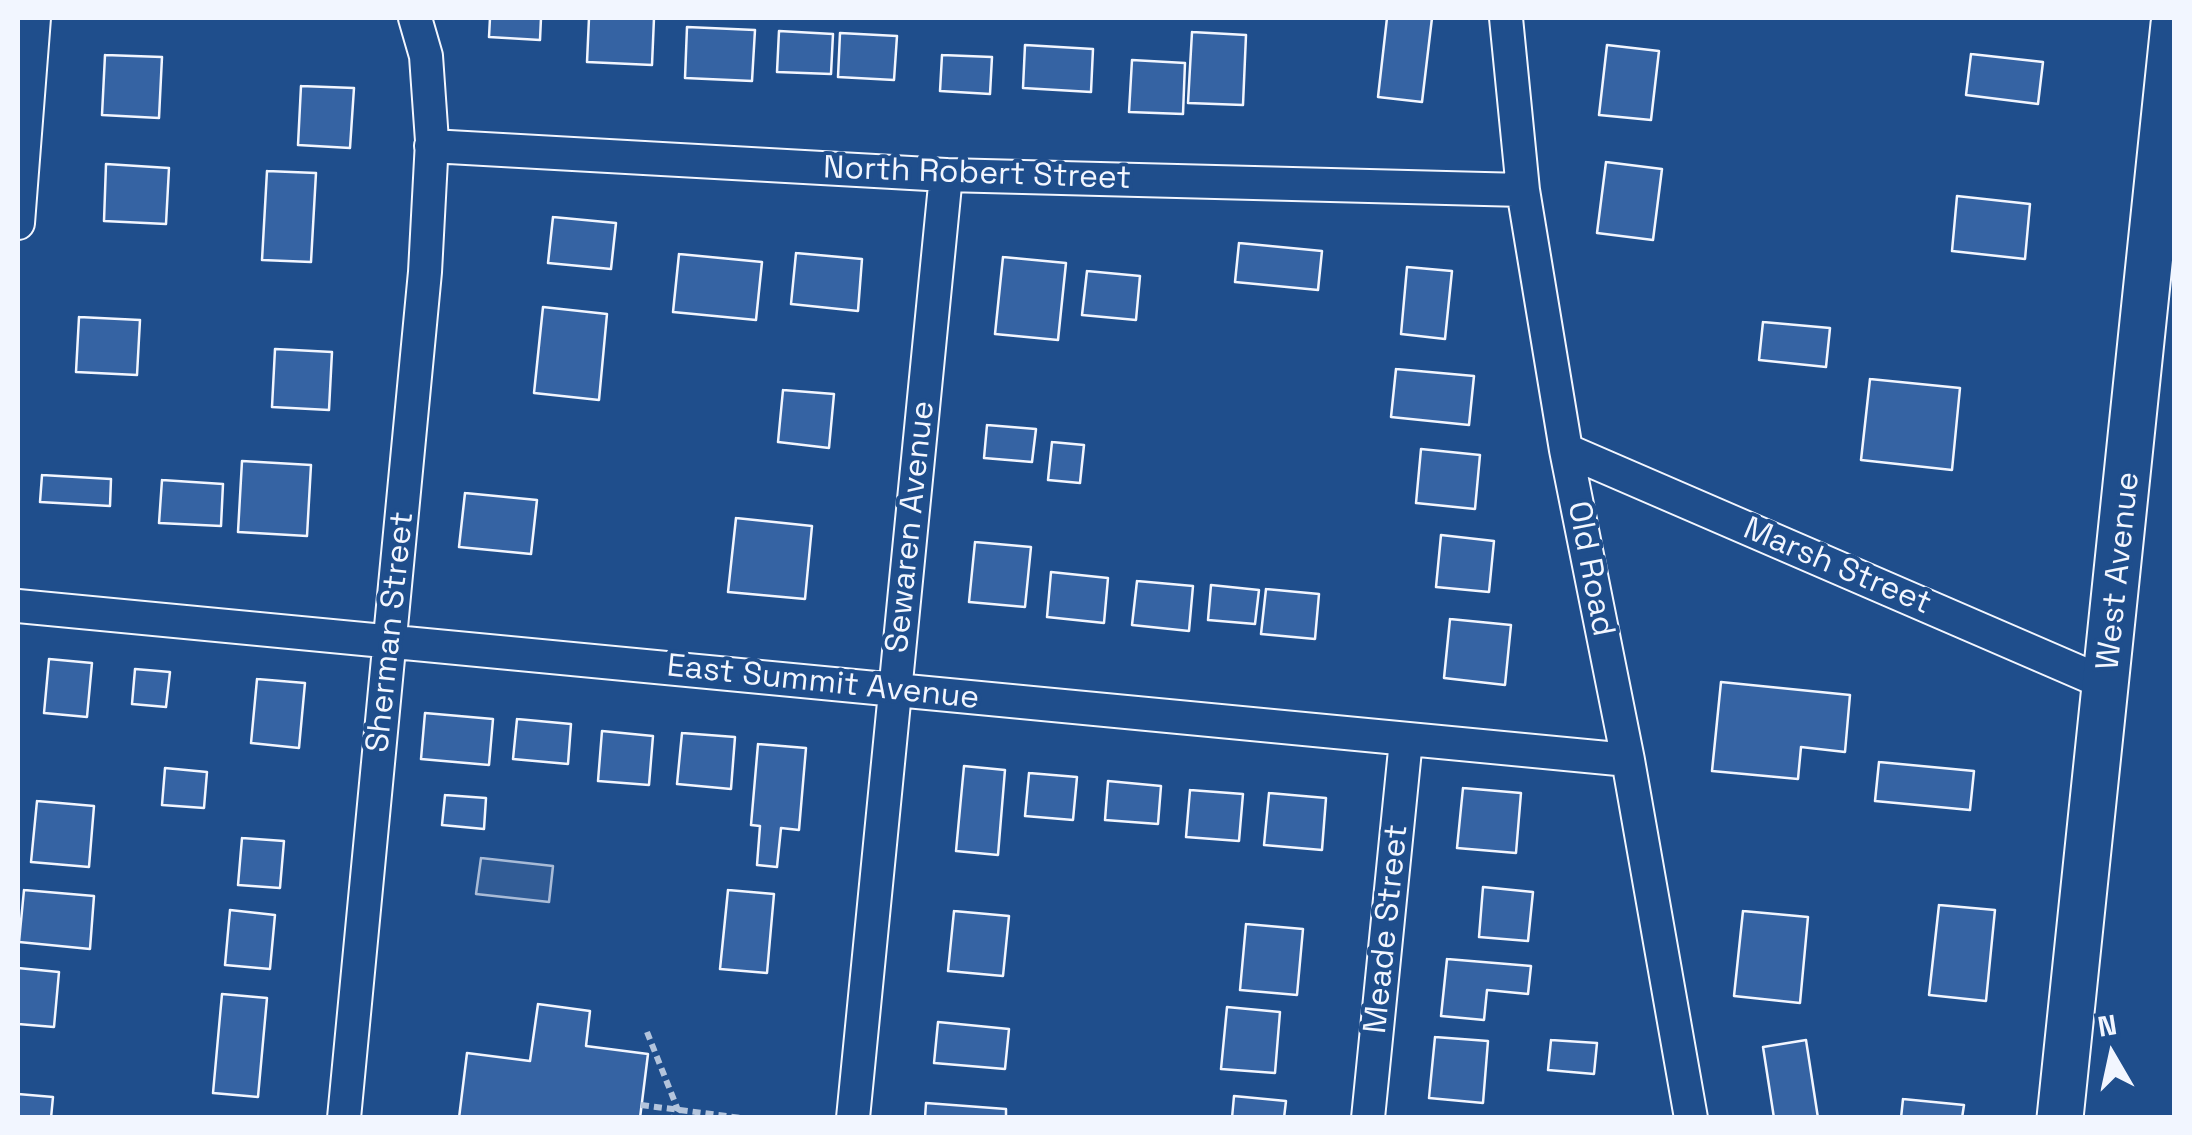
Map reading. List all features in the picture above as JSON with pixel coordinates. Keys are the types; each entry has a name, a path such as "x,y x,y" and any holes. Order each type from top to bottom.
{"street":[{"path":"18,224 34,18"},
{"name":"Sherman Street","path":"344,1118 425,272 432,146 426,56 415,18"},
{"name":"Old Road","path":"1506,18 1523,190 1566,450 1628,760 1691,1118"},
{"name":"West Avenue","path":"2060,1118 2174,24"},
{"name":"North Robert Street","path":"432,146 946,176 1523,190"},
{"name":"Sewaren Avenue","path":"853,1118 946,176"},
{"name":"Marsh Street","path":"1566,450 2107,684"},
{"name":"East Summit Avenue","path":"18,606 1628,760"},
{"name":"Meade Street","path":"1368,1118 1406,740"}],"path":[{"path":"647,1032 675,1114"},
{"path":"641,1105 675,1114 742,1118"}],"shaded area":[{"path":"481,858 553,866 549,902 476,894"}],"building":[{"path":"490,18 541,18 540,40 489,37"},
{"path":"589,18 654,18 652,65 587,62"},
{"path":"1387,18 1432,18 1422,102 1378,97"},
{"path":"687,27 755,30 752,81 685,78"},
{"path":"779,31 833,34 831,74 777,72"},
{"path":"1192,32 1246,35 1243,105 1188,103"},
{"path":"840,33 897,36 894,80 838,77"},
{"path":"1025,45 1093,49 1091,92 1023,88"},
{"path":"1607,45 1659,51 1651,120 1599,115"},
{"path":"1971,54 2043,62 2038,104 1966,95"},
{"path":"105,55 162,57 159,118 102,115"},
{"path":"942,55 992,57 990,94 940,91"},
{"path":"1132,60 1185,63 1183,114 1129,112"},
{"path":"301,86 354,88 350,148 298,145"},
{"path":"1606,162 1662,169 1653,240 1597,233"},
{"path":"106,164 169,168 166,224 104,221"},
{"path":"267,171 316,173 311,262 262,260"},
{"path":"1957,196 2030,204 2025,259 1952,251"},
{"path":"553,217 616,223 611,269 548,263"},
{"path":"1239,243 1322,251 1318,290 1235,282"},
{"path":"796,253 862,259 858,311 791,304"},
{"path":"679,254 762,262 756,320 673,312"},
{"path":"1003,257 1066,263 1058,340 995,334"},
{"path":"1407,267 1452,271 1445,339 1401,334"},
{"path":"1087,271 1140,276 1136,320 1082,315"},
{"path":"543,307 607,314 599,400 534,393"},
{"path":"79,317 140,320 137,375 76,372"},
{"path":"1763,322 1830,328 1826,367 1759,360"},
{"path":"275,349 332,352 329,410 272,407"},
{"path":"1396,369 1474,376 1469,425 1391,417"},
{"path":"1870,379 1960,388 1952,470 1861,460"},
{"path":"783,390 834,394 829,448 778,442"},
{"path":"987,425 1036,429 1032,462 984,458"},
{"path":"1052,442 1084,445 1080,483 1048,480"},
{"path":"1421,449 1480,455 1475,509 1416,503"},
{"path":"242,461 311,465 307,536 238,532"},
{"path":"42,475 111,479 110,506 40,502"},
{"path":"162,480 223,484 221,526 159,523"},
{"path":"465,493 537,500 531,554 459,547"},
{"path":"736,518 812,526 805,599 728,592"},
{"path":"1441,535 1494,541 1489,592 1436,587"},
{"path":"975,542 1031,547 1025,607 969,602"},
{"path":"1051,572 1108,578 1104,623 1047,617"},
{"path":"1137,581 1193,586 1189,631 1132,625"},
{"path":"1211,585 1259,590 1255,624 1208,620"},
{"path":"1266,589 1319,594 1315,639 1261,634"},
{"path":"1450,619 1511,625 1505,685 1444,678"},
{"path":"49,659 92,663 87,717 44,713"},
{"path":"135,669 170,672 166,707 132,704"},
{"path":"257,679 305,683 299,748 251,743"},
{"path":"1721,682 1850,695 1845,752 1801,747 1798,779 1712,771"},
{"path":"425,713 493,719 489,765 421,759"},
{"path":"517,719 571,724 568,764 513,759"},
{"path":"602,731 653,736 649,785 598,781"},
{"path":"682,733 735,737 731,789 677,784"},
{"path":"758,744 806,748 799,830 781,828 777,867 757,865 760,826 751,825"},
{"path":"1879,762 1974,771 1970,810 1875,801"},
{"path":"964,766 1005,770 998,855 956,851"},
{"path":"165,768 207,772 204,808 162,805"},
{"path":"1029,773 1077,777 1073,820 1025,816"},
{"path":"1108,781 1161,786 1158,824 1105,820"},
{"path":"1463,788 1521,793 1516,853 1457,848"},
{"path":"1190,790 1243,794 1239,841 1186,837"},
{"path":"1269,793 1326,798 1322,850 1264,845"},
{"path":"445,795 486,798 484,829 442,825"},
{"path":"37,801 94,806 89,867 31,862"},
{"path":"242,838 284,841 280,888 238,885"},
{"path":"1483,887 1533,892 1528,941 1479,937"},
{"path":"24,890 94,896 90,949 19,942"},
{"path":"728,890 774,894 767,973 720,969"},
{"path":"1939,905 1995,910 1986,1001 1929,995"},
{"path":"230,910 275,915 270,969 225,965"},
{"path":"954,911 1009,916 1003,976 948,971"},
{"path":"1743,911 1808,917 1800,1003 1734,996"},
{"path":"1246,924 1303,929 1297,995 1240,990"},
{"path":"1447,959 1531,966 1528,994 1487,990 1484,1020 1441,1016"},
{"path":"18,968 59,972 54,1027 18,1024"},
{"path":"222,994 267,998 258,1097 213,1093"},
{"path":"538,1004 590,1011 586,1046 648,1054 640,1118 459,1118 467,1053 530,1061"},
{"path":"1227,1007 1280,1012 1275,1073 1221,1069"},
{"path":"938,1022 1009,1029 1005,1069 934,1063"},
{"path":"1435,1037 1488,1041 1483,1103 1429,1098"},
{"path":"1551,1040 1597,1043 1594,1074 1548,1070"},
{"path":"1806,1040 1818,1118 1774,1118 1763,1047"},
{"path":"18,1094 53,1097 51,1118 18,1118"},
{"path":"1234,1096 1286,1101 1284,1118 1232,1118"},
{"path":"1903,1099 1964,1105 1962,1118 1901,1118"},
{"path":"926,1103 1006,1109 1006,1118 925,1118"}]}
